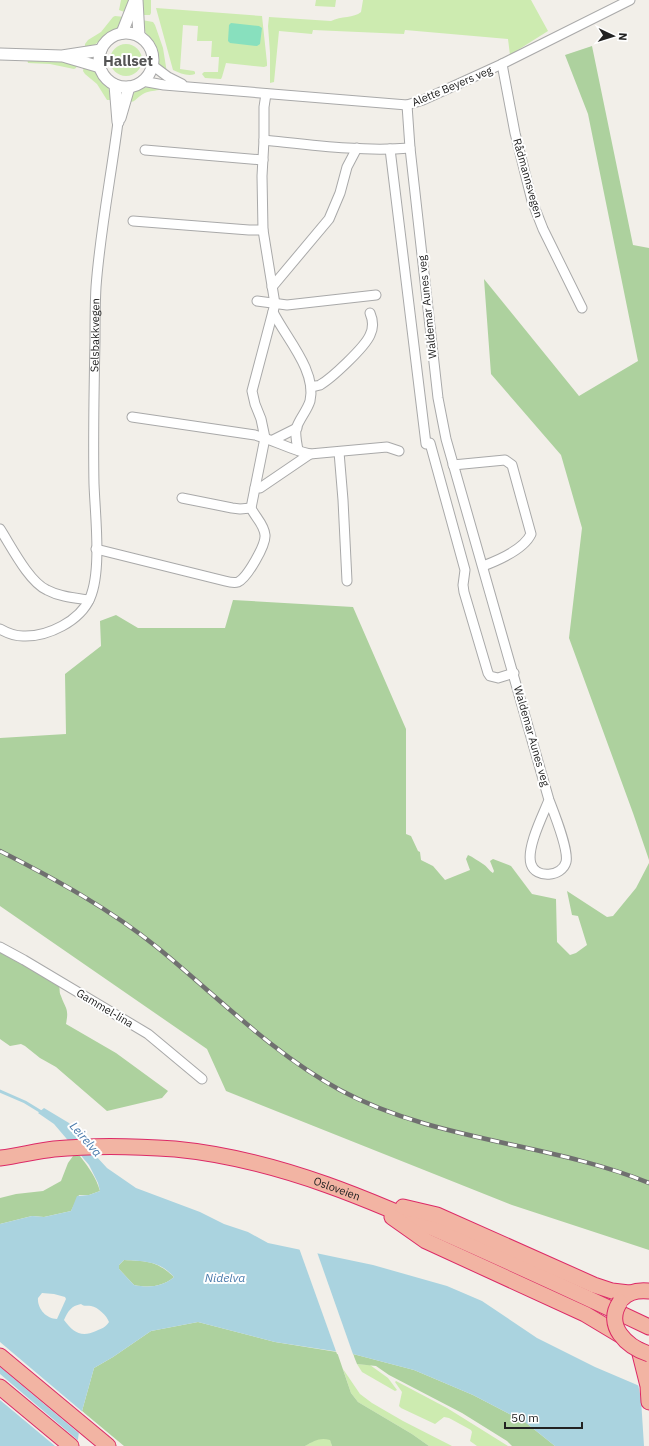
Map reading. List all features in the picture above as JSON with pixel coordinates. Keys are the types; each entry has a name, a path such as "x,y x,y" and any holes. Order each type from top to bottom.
{"highway":[{"name":"Osloveien","path":"0,1158 55,1149 102,1147 175,1150 210,1154 271,1168 310,1179 367,1199 439,1230 649,1327"},
{"path":"367,1199 426,1241 585,1314 620,1335"},
{"path":"367,1199 437,1215 594,1285 612,1290 624,1298"},
{"path":"649,1291 641,1290 624,1298 617,1306 615,1319 616,1326 625,1342 644,1352 649,1402"},
{"path":"0,1356 108,1446"},
{"path":"0,1386 71,1446"}],"street":[{"path":"122,33 136,0"},
{"path":"136,0 139,36"},
{"name":"Alette Beyers veg","path":"142,81 164,85 407,106 502,64 630,0"},
{"path":"122,33 139,36 150,49 152,65 150,71 142,81 129,87 115,85 108,81 103,75 100,67 99,56 106,42 113,36 122,33"},
{"path":"0,54 62,56 101,50"},
{"path":"62,56 100,67"},
{"name":"Rådmannsvegen","path":"502,64 515,133 532,201 543,229 582,308"},
{"name":"Alette Beyers veg","path":"152,65 168,77 186,86"},
{"name":"Selsbakkvegen","path":"115,85 118,122"},
{"name":"Selsbakkvegen","path":"0,629 8,633 22,636 35,636 62,626 80,614 89,600 96,578 94,389 96,287 118,122 129,87"},
{"path":"96,549 225,581 238,582 250,569 264,544 265,537 263,526 251,508 269,439 260,419 252,391 274,308 263,230 264,106 266,94"},
{"name":"Waldemar Aunes veg","path":"407,106 410,148 438,398 446,440 453,465 514,673 549,800 566,851 567,860 564,868 558,872 549,874 533,869 530,863 530,853 537,826 549,800"},
{"path":"264,140 357,148 410,148"},
{"path":"272,288 328,219 340,193 347,168 357,148"},
{"name":"Waldemar Aunes veg","path":"390,149 428,444 465,570 463,585 464,592 488,673 490,676 498,678 514,673"},
{"path":"145,150 263,160"},
{"path":"133,221 263,230"},
{"path":"258,301 274,308 287,305 376,295"},
{"path":"274,308 308,374 311,387 309,404 296,428 298,450"},
{"path":"311,387 320,385 345,364 363,346 372,328 373,321 370,313"},
{"path":"132,417 269,439 310,454 387,447 399,451"},
{"path":"269,439 296,428"},
{"path":"339,452 347,581"},
{"path":"255,488 260,488 310,454"},
{"path":"453,465 505,460 512,466 531,534 528,541 499,560 483,566"},
{"path":"182,498 232,508 251,508"},
{"path":"0,529 30,577 46,590 64,596 89,600"},
{"name":"Gammel-lina","path":"0,947 148,1034 202,1080"}],"green space":[{"path":"121,0 129,0 127,13 119,10"},
{"path":"143,0 151,0 150,15 142,15"},
{"path":"316,0 336,0 335,7 315,6"},
{"path":"363,0 531,0 548,31 510,55 508,39 405,30 404,34 313,30 312,34 279,31 274,82 270,83 269,17 331,21 358,14 361,12"},
{"path":"156,8 262,16 267,66 264,67 226,63 221,79 205,78 202,74 204,72 218,72 219,57 211,57 212,41 197,41 198,26 183,25 180,69 194,71 195,74 187,75 173,70"},
{"path":"115,16 125,17 118,30 107,35 92,47 85,49 85,44 88,40 101,32"},
{"path":"142,20 153,22 155,25 163,48 167,73 159,65 156,50 146,34"},
{"path":"231,23 259,26 262,28 260,44 257,46 230,43 228,41 229,25"},
{"path":"123,44 129,44 139,51 142,60 141,66 135,73 129,76 123,76 113,69 110,63 110,57 117,47"},
{"path":"592,46 633,245 649,248 649,860 569,638 582,528 561,455 491,374 484,279 579,396 638,361 588,114 565,55"},
{"path":"27,59 50,60 78,64 74,69 50,64 28,63"},
{"path":"84,65 96,71 108,87 112,100 107,100 97,84 85,74 83,71"},
{"path":"159,87 159,90 147,92 133,102 129,102 136,91 141,88"},
{"path":"233,600 353,607 406,729 406,834 411,836 418,851 420,852 421,860 433,866 445,880 470,870 466,859 468,855 484,865 493,873 494,871 490,861 493,859 511,866 532,894 556,899 557,942 570,955 576,953 587,945 578,916 572,915 567,891 607,917 613,916 636,888 649,863 649,1250 512,1205 226,1091 207,1049 0,906 0,738 66,734 65,674 101,646 100,621 116,615 138,628 225,628"},
{"path":"0,952 56,982 59,986 60,994 66,1009 66,1024 116,1053 168,1091 162,1098 107,1111 56,1067 40,1058 25,1046 21,1044 10,1046 0,1039"},
{"path":"73,1156 80,1156 94,1177 100,1191 89,1195 79,1195 71,1211 44,1217 32,1216 0,1224 0,1198 16,1194 43,1191 61,1181 68,1163"},
{"path":"124,1260 139,1261 157,1265 174,1277 165,1283 155,1286 134,1285 119,1269 119,1265"},
{"path":"198,1322 275,1342 337,1352 351,1393 358,1402 412,1434 429,1446 332,1446 330,1440 320,1439 305,1446 124,1446 82,1411 94,1368 151,1331"},
{"path":"353,1354 414,1370 473,1395 525,1422 555,1446 512,1446 507,1441 462,1413 389,1375 376,1366 357,1364"},
{"path":"357,1364 370,1365 388,1378 397,1390 395,1391 362,1372"},
{"path":"343,1369 360,1394 372,1403 452,1446 429,1446 412,1434 358,1402 351,1393"},
{"path":"396,1381 447,1408 508,1446 477,1446 470,1441 471,1430 449,1418 444,1417 435,1424 401,1408 399,1406 402,1392 395,1382"},
{"path":"317,1439 330,1439 332,1446 305,1446"}],"water":[{"name":"Nidelva","path":"44,1108 69,1123 107,1168 136,1188 200,1212 224,1224 248,1232 268,1243 373,1265 447,1286 482,1301 537,1338 595,1367 649,1390 649,1446 555,1446 525,1422 473,1395 414,1370 353,1354 275,1342 198,1322 151,1331 94,1368 82,1411 77,1446 0,1446 0,1224 32,1216 44,1217 71,1211 77,1196 89,1195 100,1191 98,1183 89,1165 54,1124 38,1113","holes":["124,1260 157,1265 169,1272 174,1277 160,1285 134,1285 119,1269 119,1265","42,1293 65,1297 66,1299 57,1319 53,1319 43,1312 39,1306 38,1298","81,1304 96,1308 109,1322 103,1328 91,1333 78,1333 74,1331 64,1320 70,1309"]}],"pier":[{"path":"299,1248 317,1252 354,1357 337,1354"},
{"path":"0,1342 84,1413 81,1435 0,1367"},
{"path":"0,1374 80,1442 79,1446 55,1446 0,1400"},
{"path":"638,1384 649,1388 649,1446 644,1446 641,1399"}],"waterway":[{"name":"Leirelva","path":"0,1091 25,1102 43,1113"}],"railway":[{"path":"0,851 82,895 121,920 158,948 268,1042 291,1059 340,1090 377,1107 415,1121 572,1158 611,1169 649,1183"}],"district":[{"name":"Hallset","path":"128,60"}]}
